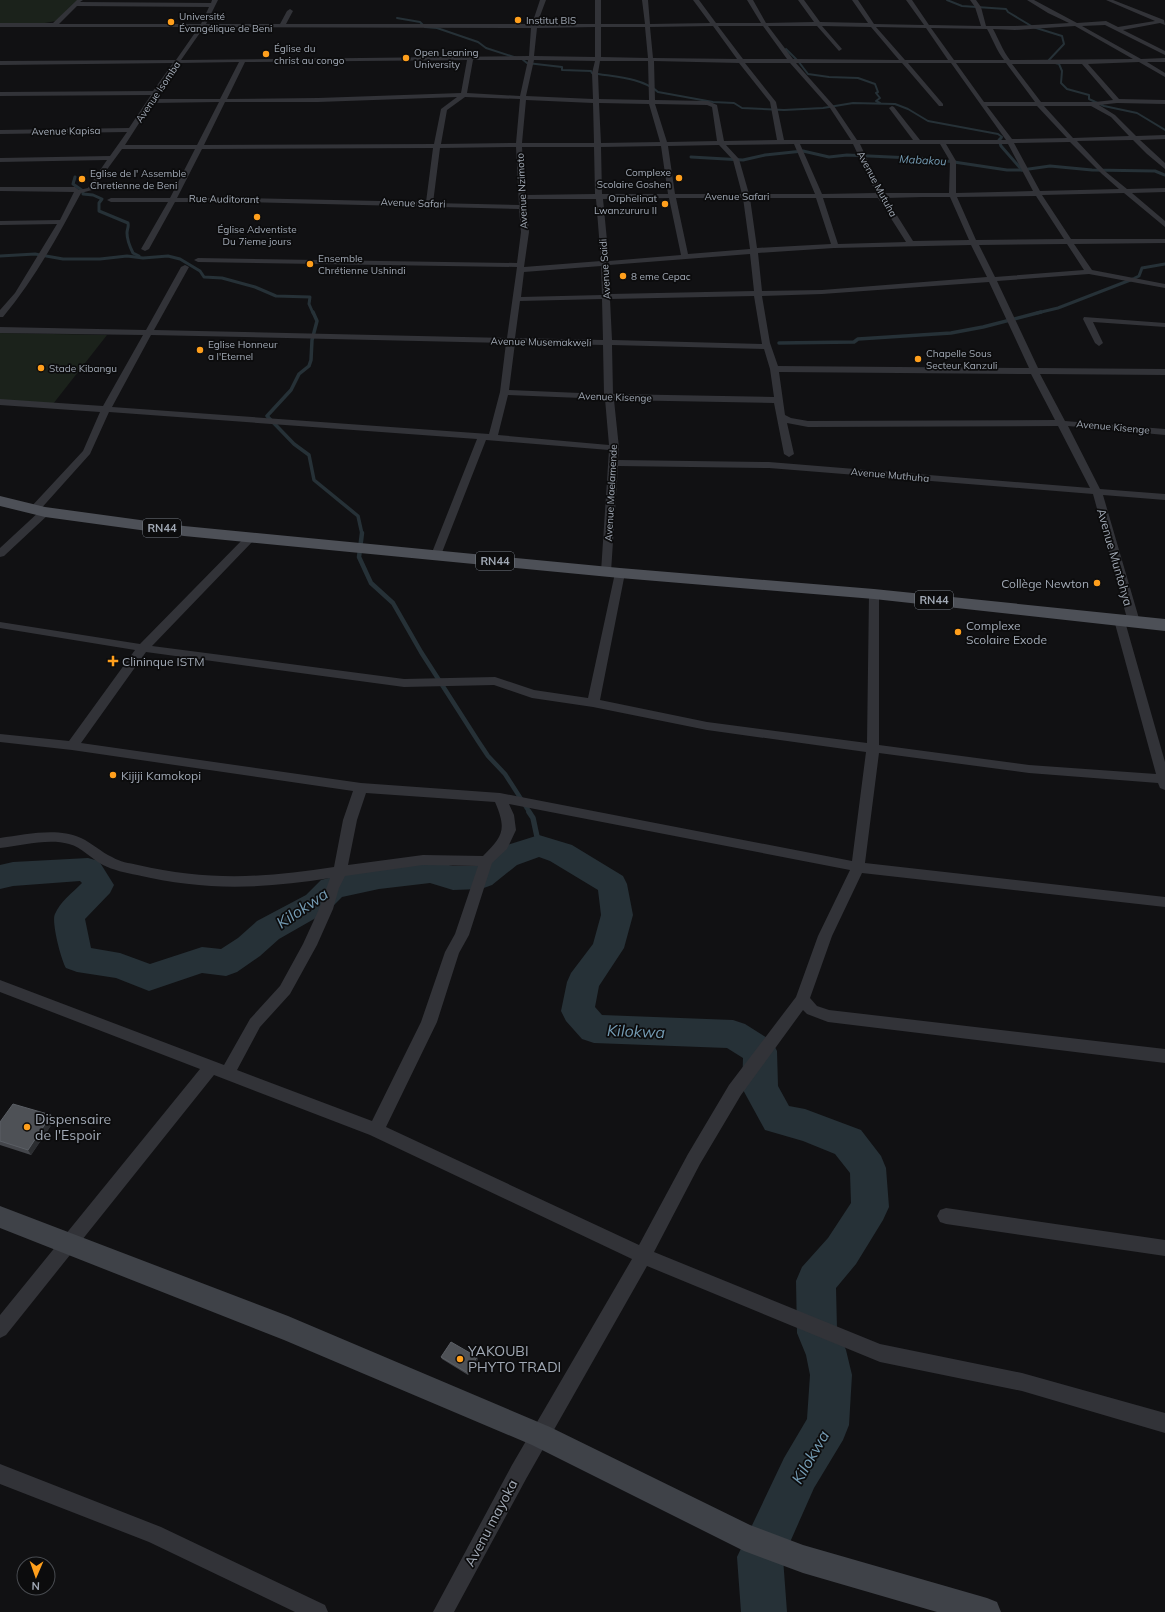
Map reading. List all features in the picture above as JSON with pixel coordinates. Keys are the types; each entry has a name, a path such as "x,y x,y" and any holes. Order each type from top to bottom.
{"main road":[{"name":"RN44","path":"0,501 39,511 184,531 613,573 874,594 1165,625"}],"street":[{"name":"Avenue Nzimoto","path":"510,342 525,232 521,197 519,145 523,98 531,61 534,26 543,0"},
{"name":"Avenue Saidi","path":"598,0 598,58 595,73 598,196 605,264 609,343"},
{"path":"645,0 648,26 652,103 664,144 672,197 685,257"},
{"path":"696,0 740,61 773,102 781,142"},
{"name":"Avenue Mutuha","path":"750,0 765,25 791,61 831,106 856,143 881,196 912,245"},
{"path":"801,0 818,24 839,49"},
{"path":"855,0 872,25 941,106"},
{"path":"909,0 951,61 1010,141 1038,194 1089,272"},
{"path":"972,0 978,8 986,27 1000,45 1000,51 1040,104 1102,171 1165,225"},
{"path":"1030,0 1165,75"},
{"path":"1109,0 1164,22"},
{"path":"55,24 78,2 214,3"},
{"name":"Avenue Isomba","path":"81,191 90,189 120,147 203,25 214,3"},
{"path":"283,24 290,11"},
{"path":"1117,28 1164,22"},
{"path":"0,25 283,24 716,26 818,24 1030,28 1106,23 1165,53"},
{"path":"0,63 470,59 531,61 598,58 740,61 1084,62 1165,60"},
{"path":"429,204 437,145 444,109 464,95 470,59"},
{"path":"145,249 173,199 243,60"},
{"path":"1084,62 1117,101"},
{"path":"0,94 156,93"},
{"path":"151,101 318,100 464,95 652,103 708,103 715,106 721,143 737,160 746,196 754,251 758,294 767,347 774,369 778,400 789,454"},
{"path":"982,104 1092,104 1117,101 1165,102"},
{"path":"1092,104 1113,116 1165,167"},
{"path":"892,108 918,142"},
{"name":"Avenue Kapisa","path":"0,132 132,130"},
{"path":"120,147 597,145 942,141 1002,142 1165,137"},
{"path":"942,141 952,161 952,194"},
{"path":"796,142 819,196 835,246"},
{"path":"0,160 112,158"},
{"path":"0,189 75,189 81,191 18,294 0,315"},
{"name":"Avenue Safari","path":"521,197 881,196 1038,194 1165,190"},
{"name":"Avenue Muntohya","path":"952,194 974,243 1012,318 1034,370 1097,492 1164,781"},
{"name":"Rue Auditorant","path":"111,200 173,199 352,202"},
{"name":"Avenue Safari","path":"352,202 522,207"},
{"path":"0,223 62,222"},
{"path":"198,260 520,267 605,264 754,251 835,246 1069,241 1165,241"},
{"path":"0,554 39,511 87,452 106,409 147,332 185,267"},
{"path":"517,299 822,292 1089,272 1165,286"},
{"path":"1099,343 1087,319 1165,325"},
{"name":"Avenue Musemakweli","path":"0,330 312,335 510,342 767,347"},
{"path":"436,555 488,436 504,392 510,342"},
{"name":"Avenue Maelamende","path":"593,703 613,573 614,448 609,397 609,343"},
{"path":"774,369 1165,372"},
{"name":"Avenue Kisenge","path":"504,392 609,397 778,400"},
{"path":"0,402 282,420 488,436 614,448"},
{"name":"Avenue Kisenge","path":"781,416 788,420 808,424 1061,423 1165,432"},
{"name":"Avenue Muthuha","path":"614,463 769,465 1165,497"},
{"path":"72,746 143,648 250,538"},
{"name":"Avenu mayoka","path":"443,1612 519,1472 644,1256 694,1159 735,1090 802,1000 825,936 858,867 872,749 874,594"},
{"path":"0,625 143,648 404,683 495,681 532,694 593,703 707,726 1029,769 1164,781"},
{"path":"0,738 72,746 361,788 500,798 858,867 1165,902"},
{"path":"228,1072 255,1023 285,990 310,945 326,909 332,888 340,871 350,820 361,788"},
{"path":"376,1130 429,1022 452,952 462,935 482,872 502,845 509,830 507,815 500,798"},
{"path":"0,843 58,838 70,840 80,843 93,854 113,864 158,874 219,882 266,881 423,860 482,872"},
{"path":"0,986 228,1072 376,1130 644,1256 880,1352 1022,1382 1165,1423"},
{"path":"802,1000 812,1010 828,1016 1165,1056"},
{"path":"0,1329 212,1066"},
{"path":"946,1216 1165,1248"},
{"path":"0,1218 70,1243 288,1329 541,1436 744,1537 803,1559 977,1611"},
{"path":"0,1474 154,1534 318,1612"}],"shaded area":[{"path":"0,0 78,0 56,21 45,23 0,23"},
{"name":"Stade Kibangu","path":"0,333 107,335 53,404 0,400"}],"building":[{"name":"Dispensaire de l'Espoir","path":"13,1104 51,1115 28,1150 0,1141 0,1122"},
{"name":"YAKOUBI PHYTO TRADI","path":"451,1342 477,1357 468,1373 441,1357"}],"waterway":[{"path":"947,0 962,6 1006,9 1008,12 1033,27 1062,36 1064,44 1048,61 1059,64 1062,71 1061,83 1067,89 1089,95 1089,99 1104,106 1137,113 1165,130"},
{"path":"397,18 420,22 425,27 437,28 478,42 486,48 517,58"},
{"path":"786,49 797,60"},
{"path":"522,59 527,63 562,67 562,70 591,71 592,73 635,80 658,92 713,102 734,103 742,108 784,110 823,108 853,103 895,104 908,109 928,121 998,134 1002,137 999,140 1001,146 1022,170"},
{"path":"798,61 808,74 829,77 858,78 875,84 878,92 876,93 880,98 876,101 880,103"},
{"name":"Mabakou","path":"691,157 743,160 765,155 803,151 829,157 847,155 934,159 1007,170 1022,170"},
{"name":"Mabakou","path":"1022,170 1050,166 1092,170 1155,171 1165,175"},
{"path":"75,177 73,184 83,191 83,194 93,195 102,199 99,203 99,211 128,223 127,233 129,243 133,253 139,256"},
{"path":"0,256 35,254 63,259 100,259 127,256 143,258 168,256 180,259 200,271 204,277 222,278 255,287 276,296 310,297 309,304 313,313"},
{"path":"1039,313 1058,308 1133,279 1139,276 1142,268 1165,264"},
{"path":"313,312 317,321 312,340 311,360 309,366 299,374 291,390 267,416 294,444 309,455 314,480 358,516 362,534"},
{"path":"779,343 854,342 858,339 951,333 983,327 1039,313"},
{"path":"362,534 359,557 371,583 393,603 421,652 478,741 488,756 505,774 530,813"},
{"path":"529,812 533,818 539,846"},
{"name":"Kilokwa","path":"0,877 13,874 88,869 99,885 69,916 77,959 120,966 149,978 202,960 226,963 249,947 268,930 317,903 332,888 379,877 430,872 453,878 481,877 506,857 539,846 561,853 612,884 617,915 608,948 583,982 578,1011 594,1029 733,1034 760,1051 760,1088 778,1119 805,1125 848,1142 868,1168 870,1207 842,1251 816,1281 817,1333 826,1350 831,1375 828,1425 799,1473 760,1557 764,1612"}],"place":[{"name":"Institut BIS","path":"518,20"},
{"name":"Université Évangélique de Beni","path":"171,22"},
{"name":"Église du christ au congo","path":"266,54"},
{"name":"Open Leaning University","path":"406,58"},
{"name":"Complexe Scolaire Goshen","path":"679,178"},
{"name":"Eglise de l' Assemble Chretienne de Beni","path":"82,179"},
{"name":"Orphelinat Lwanzururu II","path":"665,204"},
{"name":"Église Adventiste Du 7ieme jours","path":"257,217"},
{"name":"Ensemble Chrétienne Ushindi","path":"310,264"},
{"name":"8 eme Cepac","path":"623,276"},
{"name":"Eglise Honneur a l'Eternel","path":"200,350"},
{"name":"Chapelle Sous Secteur Kanzuli","path":"918,359"},
{"name":"Stade Kibangu","path":"41,368"},
{"name":"Collège Newton","path":"1097,583"},
{"name":"Complexe Scolaire Exode","path":"958,632"},
{"name":"Clininque ISTM","path":"113,661"},
{"name":"Kijiji Kamokopi","path":"113,775"},
{"name":"Dispensaire de l'Espoir","path":"27,1127"},
{"name":"YAKOUBI PHYTO TRADI","path":"460,1359"}]}
